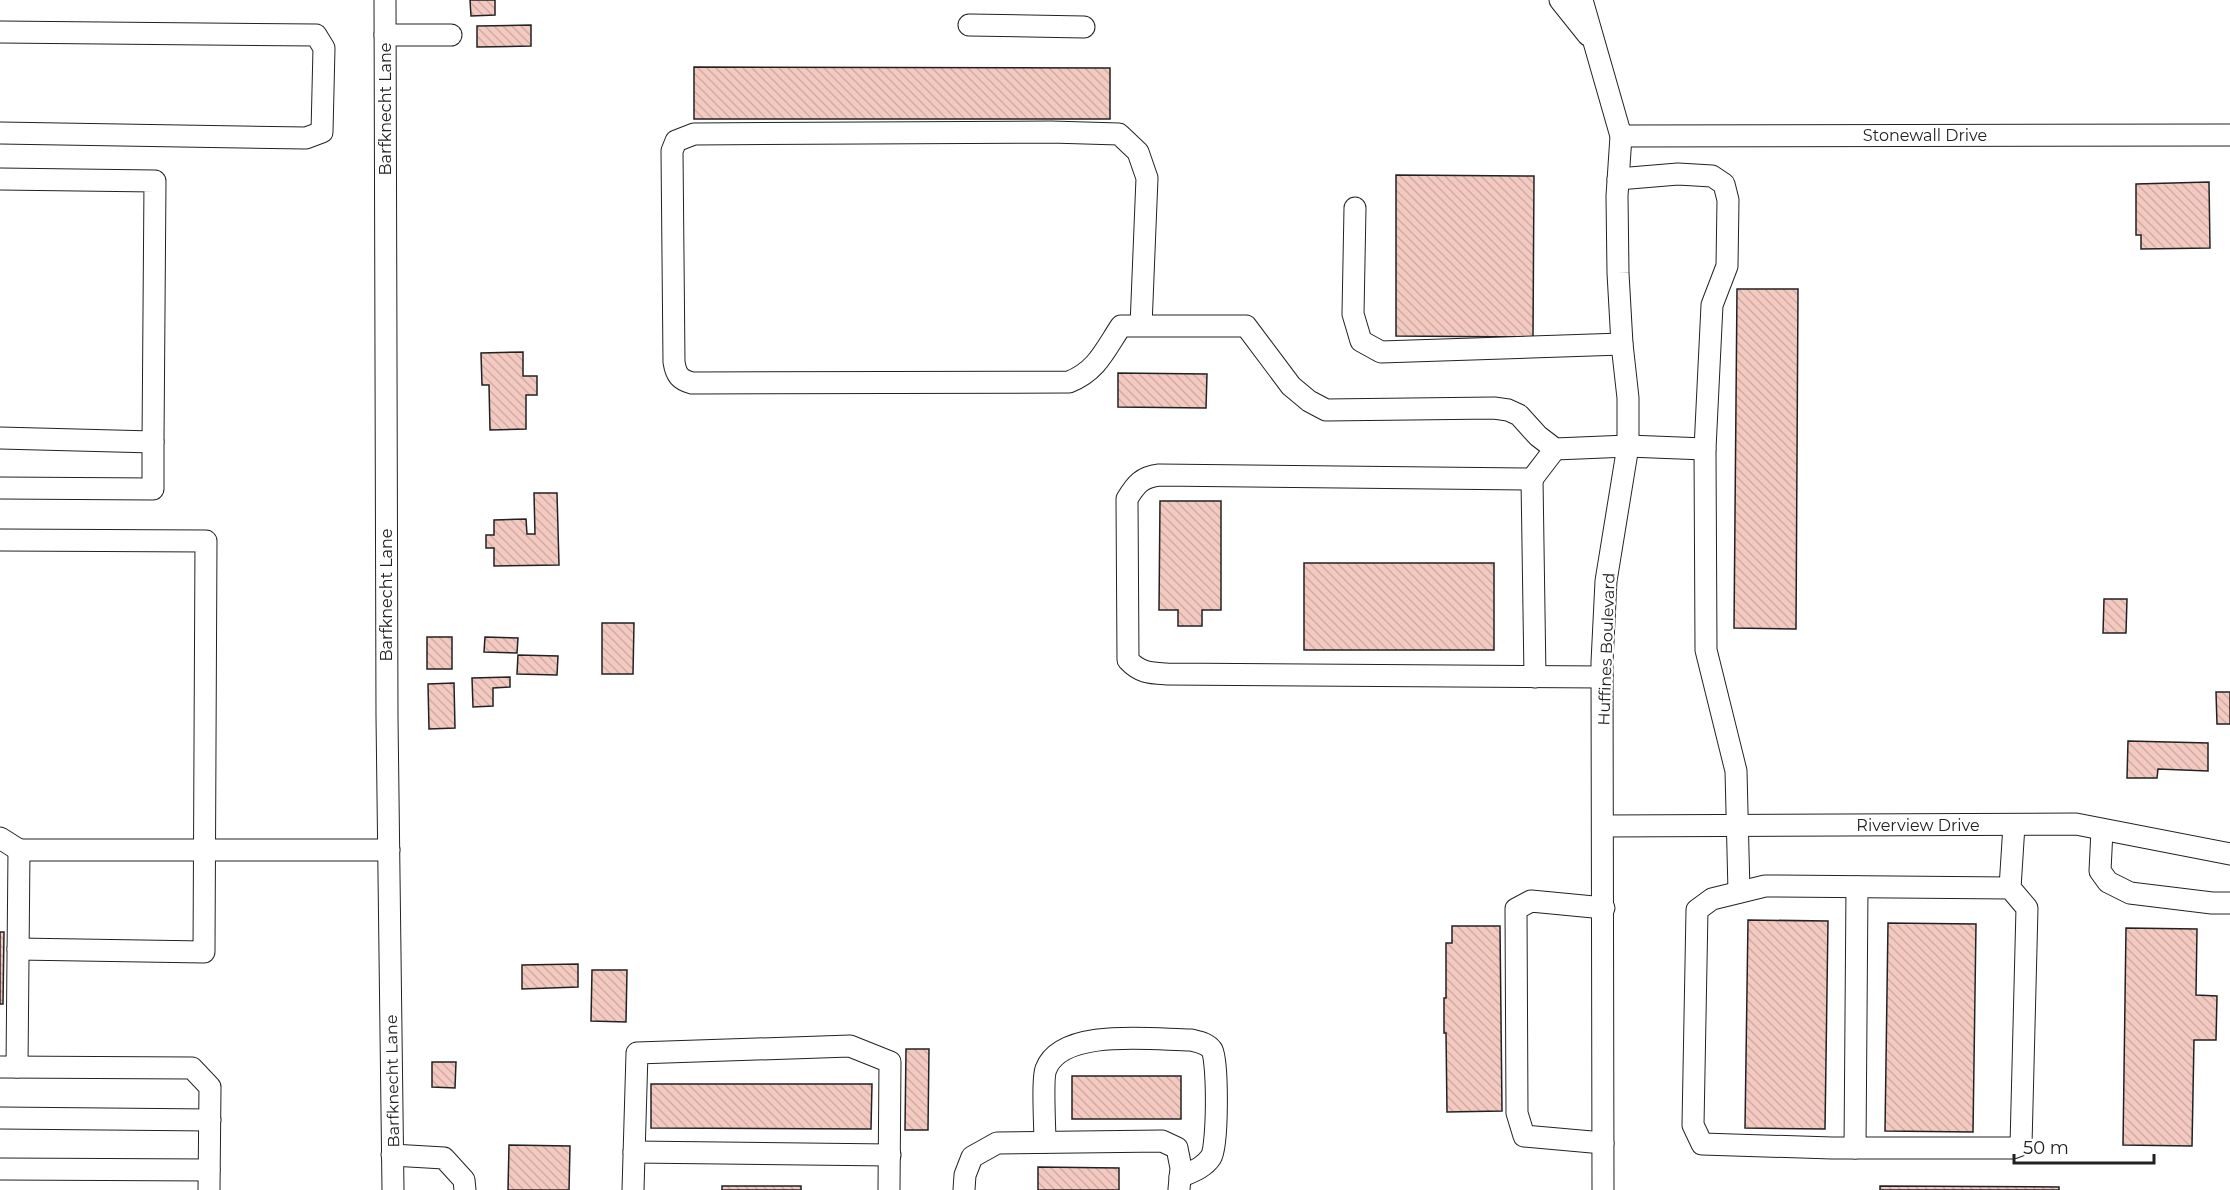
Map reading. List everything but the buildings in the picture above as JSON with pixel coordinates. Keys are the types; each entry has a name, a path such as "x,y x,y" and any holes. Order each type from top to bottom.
{"street":[{"name":"Barfknecht Lane","path":"385,0 388,850 393,1190"},
{"name":"Huffines Boulevard","path":"1560,0 1594,43"},
{"name":"Huffines Boulevard","path":"1582,0 1621,136 1618,179 1618,273 1628,398 1628,446 1606,581 1602,677 1603,1190"},
{"path":"969,25 1084,27"},
{"path":"0,32 316,36 324,48 322,132 306,138 0,133"},
{"path":"385,34 451,36"},
{"path":"1141,326 1147,178 1138,152 1119,134 1051,132 694,134 676,141 672,151 674,362 676,372 682,380 692,383 1069,382 1093,369 1121,326 1141,326 1246,326 1291,386 1309,401 1326,410 1494,408 1508,410 1519,416 1538,436 1556,449 1628,446 1705,449"},
{"name":"Stonewall Drive","path":"1621,136 2230,135"},
{"path":"1618,179 1678,174 1712,176 1724,184 1728,200 1727,266 1712,305 1705,449 1706,650 1736,771 1739,892"},
{"path":"0,179 155,181 153,489 0,488"},
{"path":"1355,208 1353,314 1361,341 1381,352 1622,344"},
{"path":"0,438 153,442"},
{"path":"1535,677 1532,479 1556,449"},
{"path":"1532,479 1159,475 1145,477 1135,486 1127,499 1128,660 1136,669 1146,673 1167,674 1602,677"},
{"path":"0,540 206,541 204,952 18,949"},
{"name":"Riverview Drive","path":"1604,826 2076,824 2230,854"},
{"path":"2010,888 1765,886 1712,898 1697,910 1693,1125 1702,1144 1855,1148 2013,1148 2021,1145 2027,908 2010,888 2014,825"},
{"path":"2102,830 2100,871 2108,882 2130,893 2230,903"},
{"path":"0,838 19,850 388,850"},
{"path":"0,1169 209,1180 210,1087 192,1068 9,1067 18,949 19,850"},
{"path":"1855,1148 1857,887"},
{"path":"1603,1143 1524,1136 1517,1113 1516,909 1531,901 1604,908"},
{"path":"1045,1142 1045,1070 1055,1055 1065,1048 1102,1039 1191,1040 1205,1044 1212,1051 1217,1072 1212,1155 1203,1166 1180,1184"},
{"path":"633,1190 637,1053 850,1046 890,1062 889,1190"},
{"path":"0,1118 210,1120"},
{"path":"964,1190 965,1175 972,1157 997,1143 1162,1141 1177,1148 1180,1184"},
{"path":"634,1152 890,1155"},
{"path":"393,1155 444,1158 464,1180 465,1190"}]}
